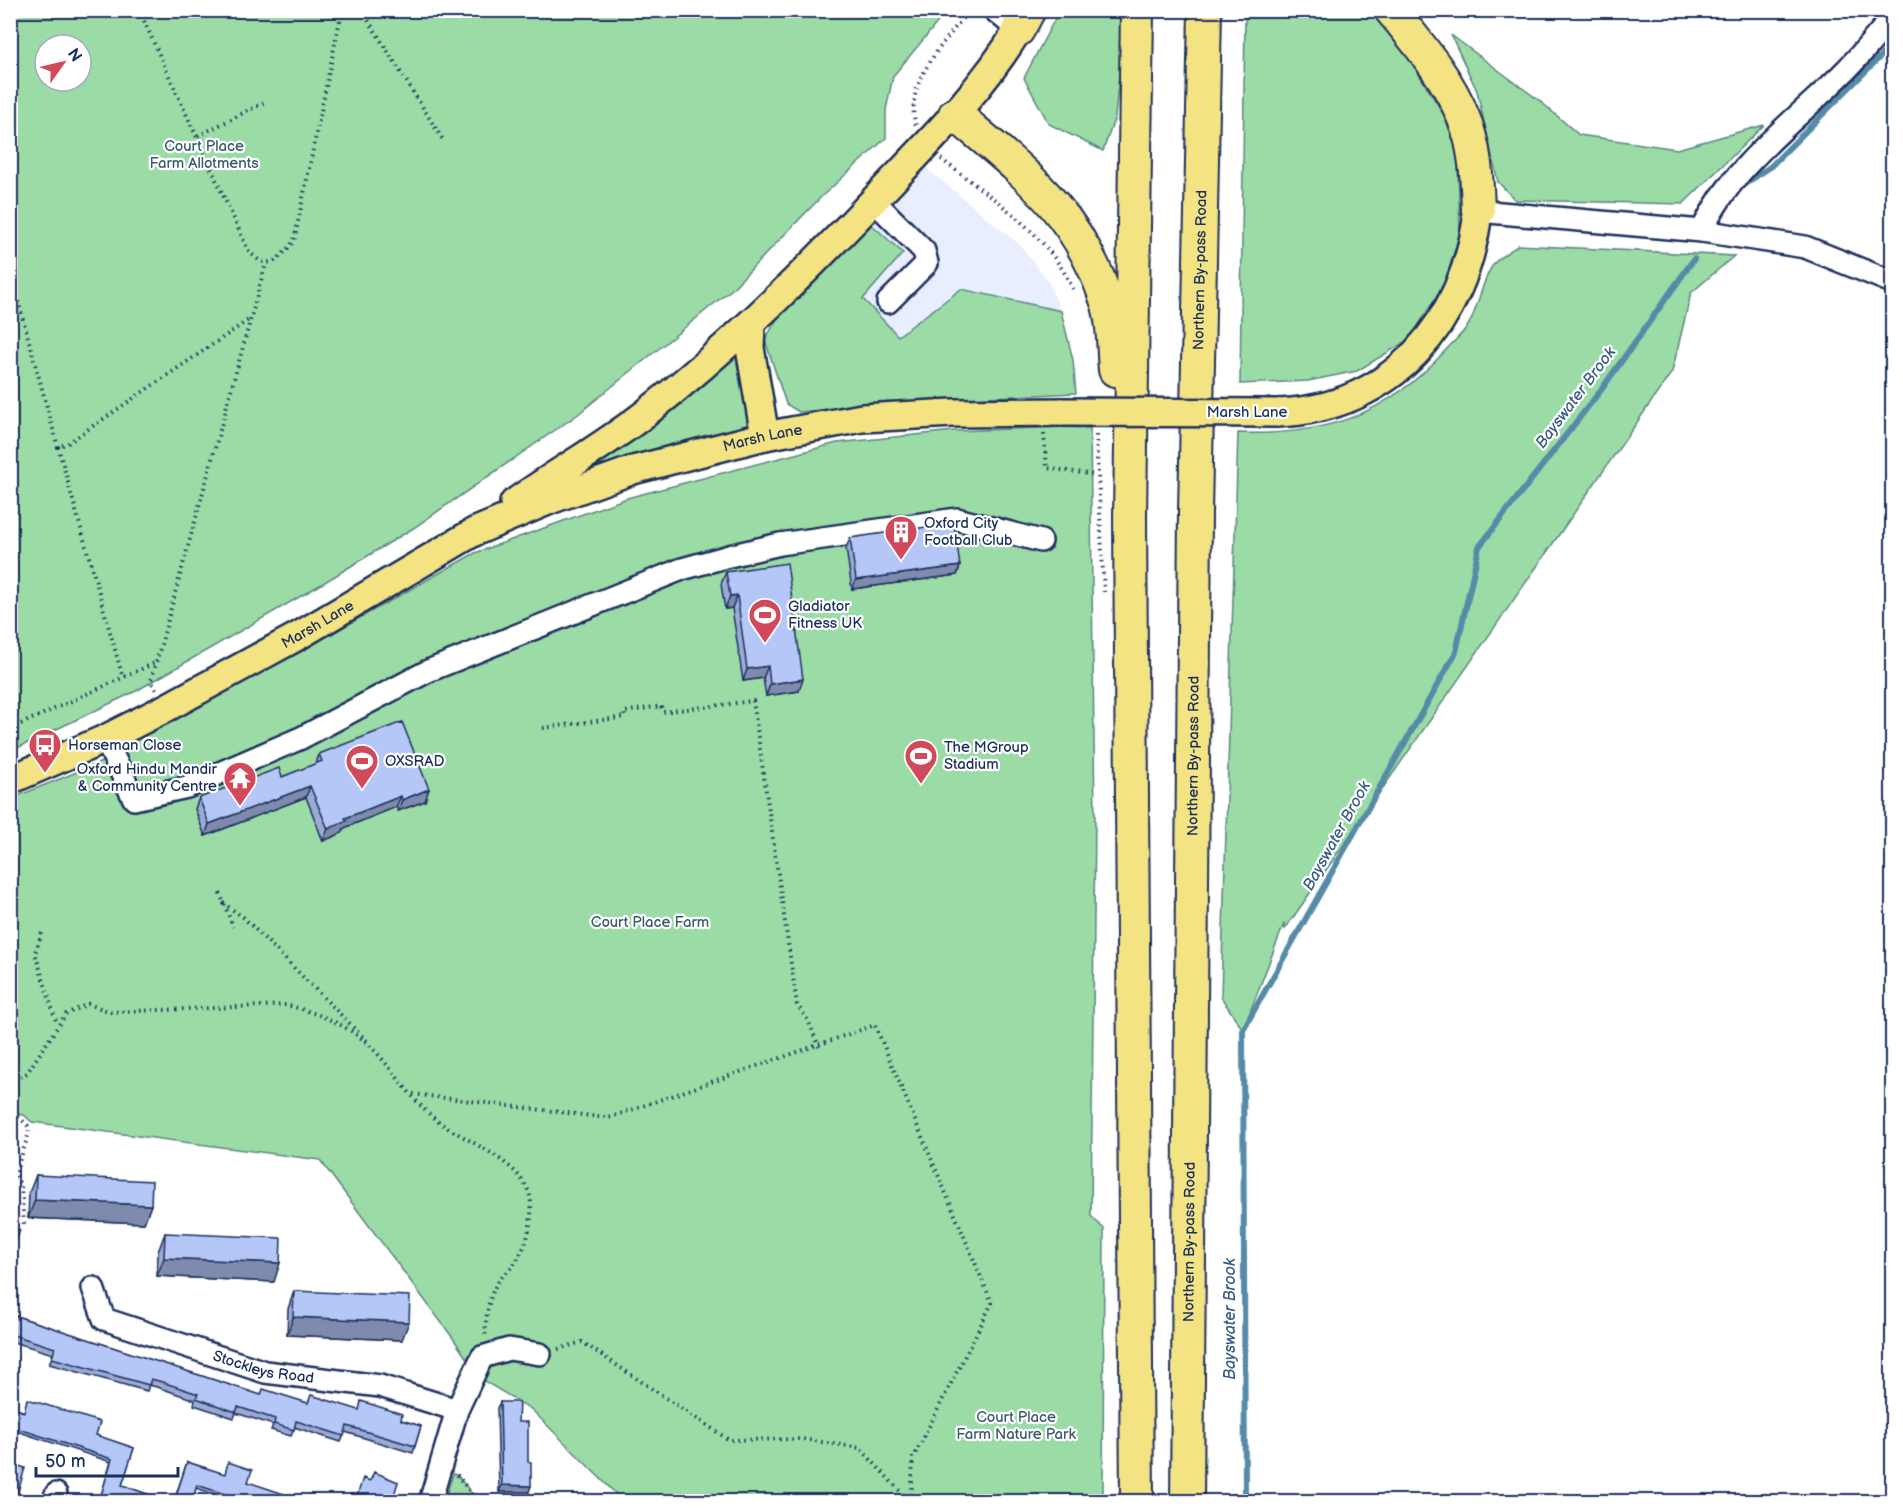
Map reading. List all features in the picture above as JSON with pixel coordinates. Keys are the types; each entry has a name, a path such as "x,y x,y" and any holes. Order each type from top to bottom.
{"highway":[{"path":"1137,10 1130,517 1137,1502"},
{"name":"Northern By-pass Road","path":"1187,1502 1195,525 1205,10"},
{"path":"1203,156 1224,10"},
{"path":"1391,10 1418,43 1464,119 1477,168 1478,211"},
{"path":"955,114 1038,185 1060,209 1084,247 1108,303 1130,517"}],"main road":[{"path":"474,532 644,414 751,325 874,201 955,114 998,64 1024,20"},
{"name":"Marsh Lane","path":"10,780 105,739 298,636 474,532 550,500 633,471 765,436 862,418 953,413 1307,412 1343,401 1398,369 1429,340 1446,314 1465,276 1475,244 1478,211"},
{"path":"751,325 750,348 765,436"}],"street":[{"path":"994,10 1024,20"},
{"path":"1702,231 1714,205 1732,182 1848,68 1893,18"},
{"path":"874,201 924,251 927,263 888,302"},
{"path":"1478,211 1702,231 1805,247 1893,282"},
{"path":"105,739 134,799 187,787 301,738 428,671 681,570 729,556 780,544 957,519 1041,541"},
{"name":"Stockleys Road","path":"93,1288 104,1319 265,1372 380,1386 457,1410"},
{"path":"430,1502 457,1410 478,1364 509,1349 540,1354"}],"path":[{"path":"139,10 248,250 258,262 266,263 281,257 294,242 342,10"},
{"path":"362,10 443,140"},
{"path":"920,133 912,109 919,79 969,10"},
{"path":"198,136 265,102"},
{"path":"935,154 1012,214 1057,262"},
{"path":"160,697 151,681 266,263"},
{"path":"10,272 123,678"},
{"path":"58,447 251,319"},
{"path":"1052,412 1047,468 1096,475"},
{"path":"10,729 158,662"},
{"path":"543,728 625,717 624,712 661,706 663,712 753,700 797,1005 808,1020 819,1047"},
{"path":"220,893 232,927"},
{"path":"223,903 243,916 380,1054 441,1124 504,1162 520,1177 532,1202 528,1238 515,1264 497,1284 487,1309 478,1364"},
{"path":"42,933 34,953 57,1025"},
{"path":"10,1083 27,1073 66,1014 88,1004 111,1012 286,1005 313,1012 347,1028 380,1054"},
{"path":"413,1094 608,1118 819,1047 875,1025 992,1303 913,1458 910,1502"},
{"path":"10,1108 28,1126 29,1133 15,1175 21,1185 24,1224"},
{"path":"540,1354 582,1342 729,1440 802,1439 861,1448 910,1502"},
{"path":"439,1470 457,1475 478,1502"}],"shaded area":[{"path":"921,164 1019,244 1048,281 1061,311 961,289 898,336 863,299 903,253 870,223"}],"green space":[{"name":"Court Place Farm Allotments","path":"11,10 947,10 893,76 886,110 886,138 821,197 731,290 577,415 415,527 320,585 136,691 11,751"},
{"path":"1059,11 1125,11 1115,117 1103,151 1049,124 1024,78"},
{"path":"1248,11 1375,11 1401,45 1452,128 1458,165 1460,232 1445,283 1410,339 1357,371 1308,381 1240,384 1245,17"},
{"path":"1451,35 1540,101 1579,135 1677,149 1764,125 1683,204 1515,200 1498,182 1477,91"},
{"path":"870,223 903,253 863,299 898,336 961,289 1061,311 1073,360 1076,393 953,399 799,412 786,404 765,340 777,319"},
{"path":"1518,245 1734,256 1691,293 1672,372 1285,929 1284,924 1243,1030 1221,997 1238,433 1298,431 1325,426 1376,407 1399,392 1422,374 1464,331 1493,265"},
{"path":"739,349 751,424 743,432 552,490"},
{"name":"Court Place Farm","path":"1090,428 1095,818 1091,1216 1104,1229 1103,1501 623,1501 531,1409 484,1381 475,1371 453,1338 320,1160 32,1122 24,1115 11,1113 10,799 109,759 127,749 133,738 324,638 475,553 627,498 837,443 954,431"},
{"path":"453,1474 457,1475 478,1501 444,1501"}],"building":[{"name":"Oxford City Football Club","path":"954,523 960,566 856,580 850,538"},
{"name":"Gladiator Fitness UK","path":"787,563 803,679 770,684 768,666 747,669 737,595 730,596 726,572"},
{"path":"402,722 429,789 402,800 401,796 345,818 347,821 328,829 310,786 209,824 199,798 279,768 282,777 322,761 319,754"},
{"path":"10,1105 15,1106 10,1122"},
{"path":"10,1149 15,1151 10,1167"},
{"path":"36,1175 152,1181 151,1205 35,1200"},
{"path":"10,1227 20,1230 10,1258"},
{"path":"165,1233 281,1238 280,1263 164,1258"},
{"path":"294,1291 410,1296 409,1322 293,1317"},
{"path":"10,1314 261,1395 263,1389 308,1403 311,1395 359,1410 361,1401 402,1414 401,1420 421,1426 415,1446 347,1426 344,1436 296,1421 294,1430 274,1424 275,1419 238,1407 236,1412 196,1398 198,1394 162,1382 151,1379 149,1385 52,1358 55,1348 10,1334"},
{"path":"27,1399 100,1422 96,1435 134,1448 122,1485 174,1502 99,1502 112,1459 10,1426 10,1407 24,1412"},
{"path":"500,1402 519,1402 518,1422 528,1422 528,1462 531,1462 531,1486 502,1485"},
{"path":"187,1462 225,1474 228,1462 252,1470 248,1482 287,1495 285,1502 249,1502 197,1485 192,1502 174,1502"},
{"path":"10,1463 25,1468 15,1502 10,1502"},
{"path":"374,1472 398,1482 392,1502 348,1502 351,1494 357,1496 363,1478 370,1481"}],"waterway":[{"name":"Bayswater Brook","path":"1739,188 1770,167 1892,45"},
{"name":"Bayswater Brook","path":"1245,1502 1243,1030 1456,652 1479,547 1601,390 1694,259"}],"place":[{"name":"Oxford City Football Club","path":"901,561"},
{"name":"Gladiator Fitness UK","path":"765,644"},
{"name":"Horseman Close","path":"45,774"},
{"name":"The MGroup Stadium","path":"921,785"},
{"name":"OXSRAD","path":"362,790"},
{"name":"Oxford Hindu Mandir & Community Centre","path":"240,807"}],"park label":[{"name":"Court Place Farm Nature Park","path":"1016,1426"}]}
